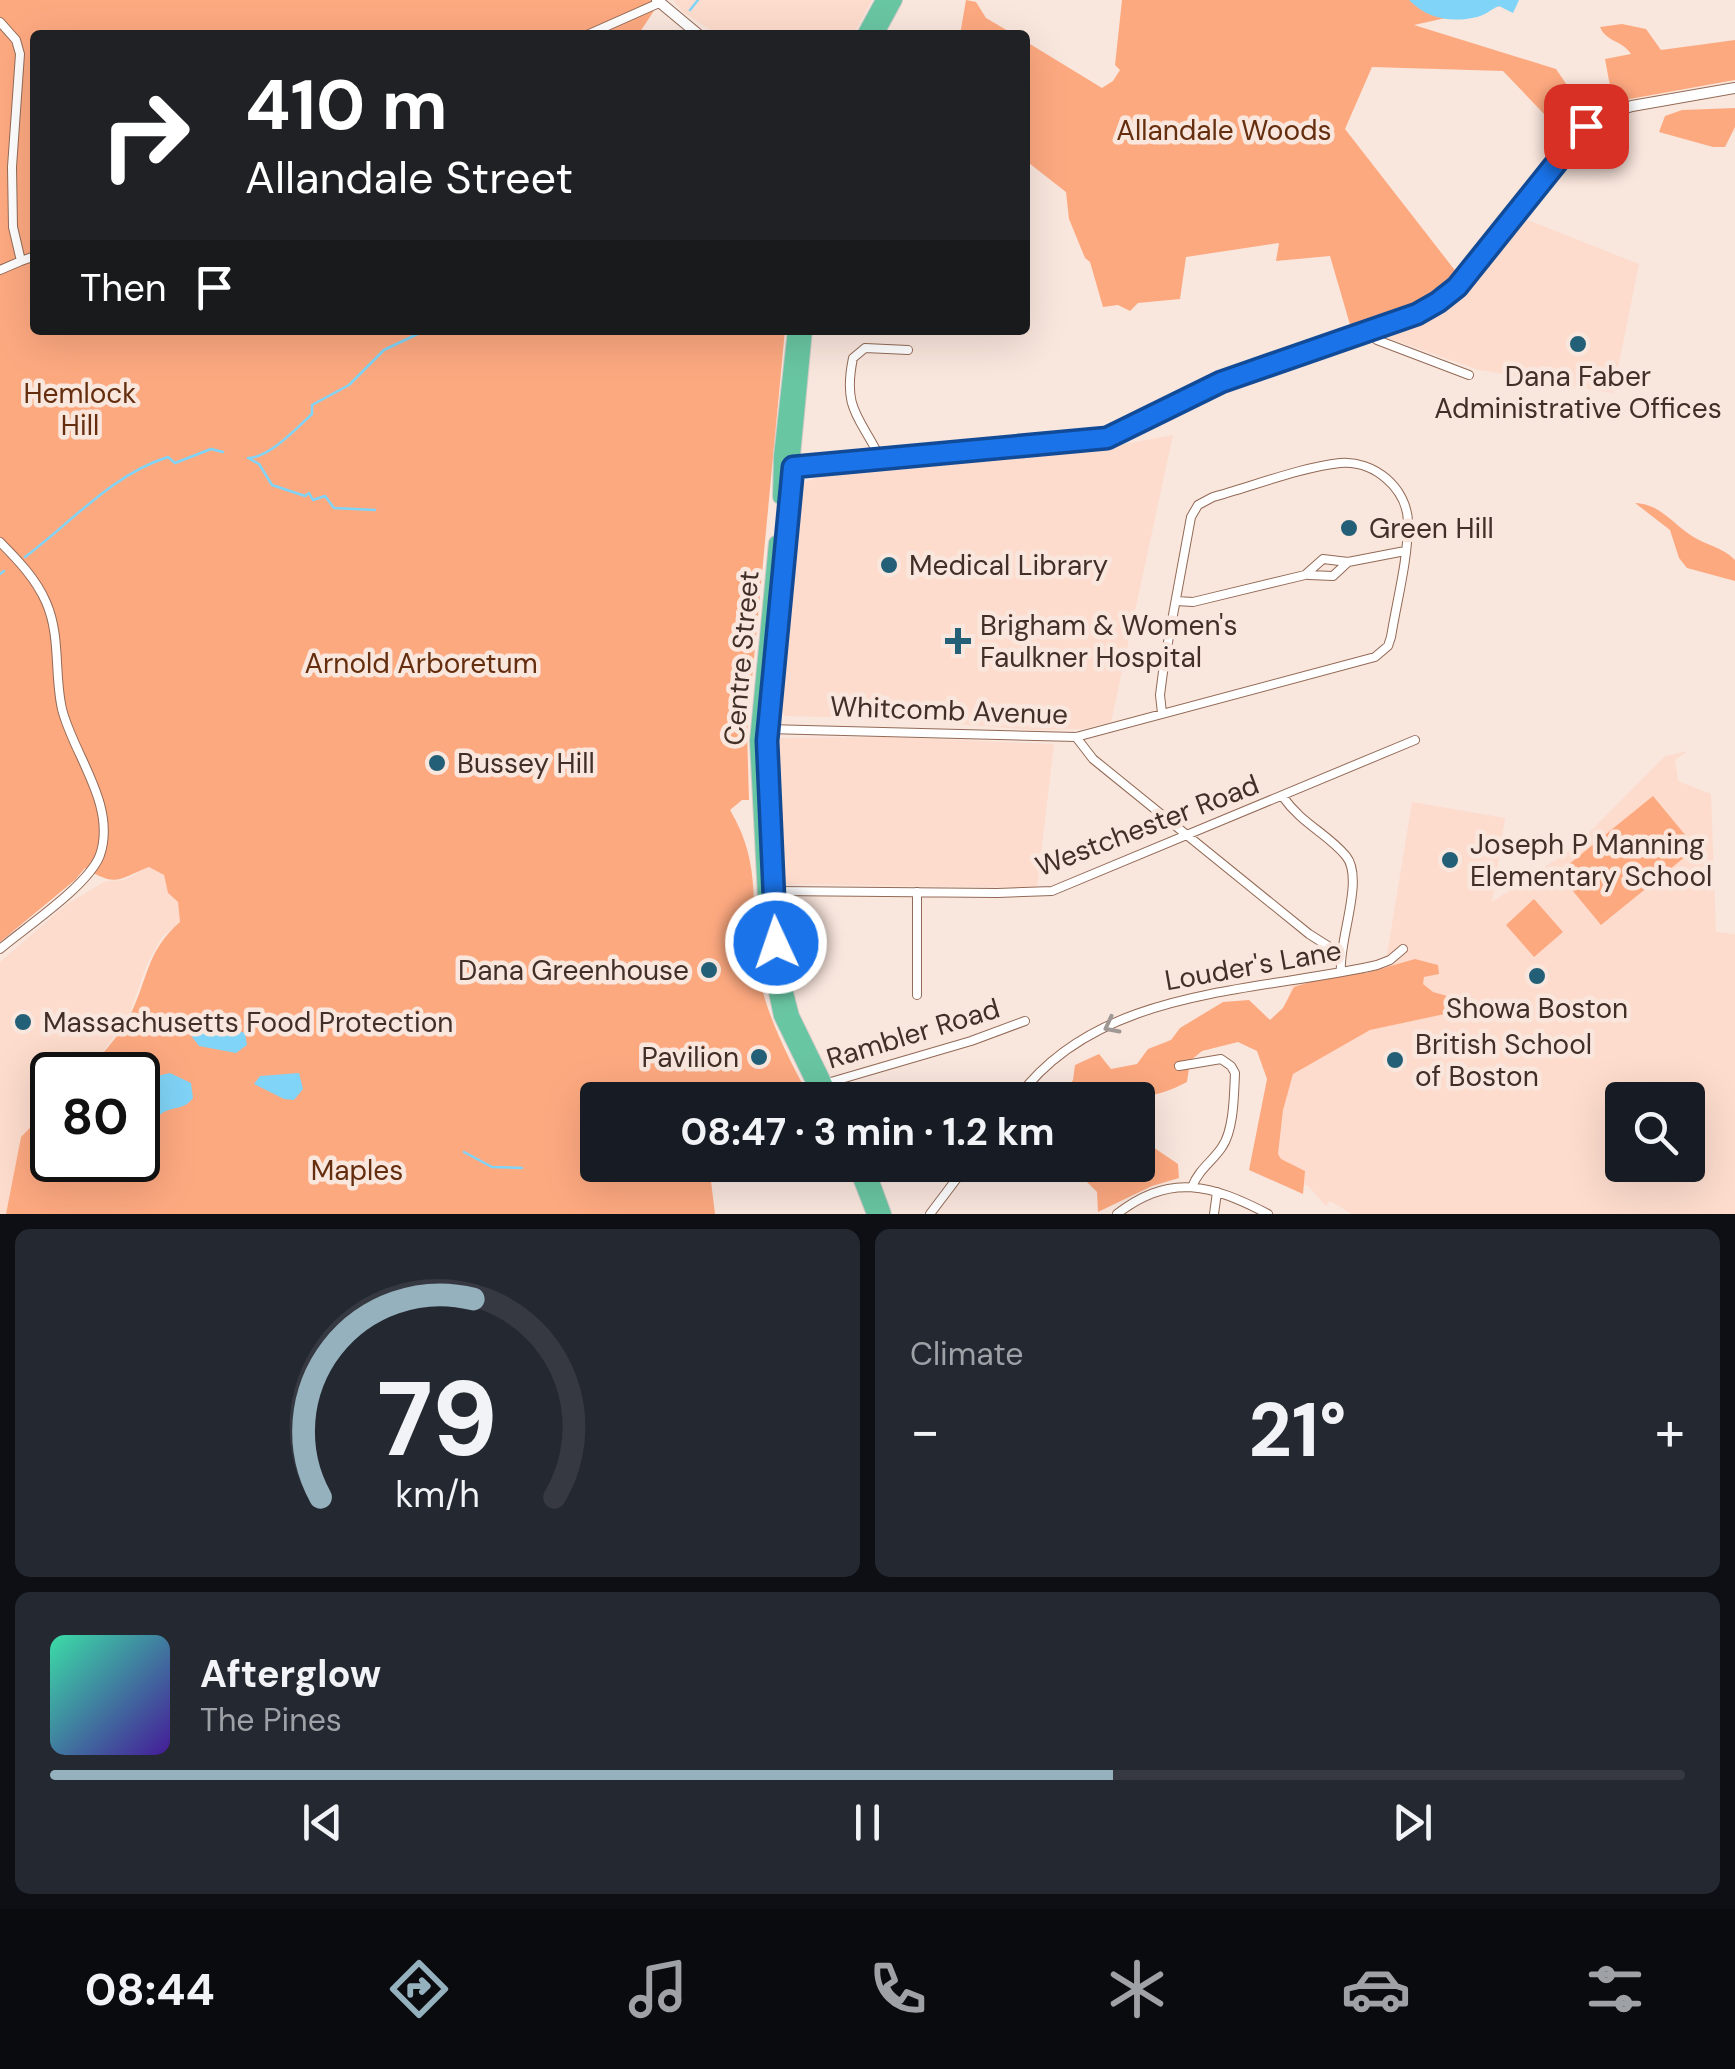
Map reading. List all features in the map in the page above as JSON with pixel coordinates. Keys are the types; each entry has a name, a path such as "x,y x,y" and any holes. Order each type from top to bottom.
{"highway":[{"path":"867,30 884,0"},
{"path":"879,30 895,0"},
{"name":"Centre Street","path":"787,467 794,335"},
{"name":"Centre Street","path":"804,335 787,467 762,729 769,891 778,963 817,1082"},
{"path":"862,1182 874,1214"},
{"path":"872,1182 884,1214"}],"street":[{"path":"598,30 658,2 693,30"},
{"path":"0,22 16,40 20,54 12,167 13,227 20,261"},
{"path":"787,467 1107,438 1221,382 1417,314 1457,287 1586,126 1600,116 1632,106 1735,88"},
{"path":"0,270 30,258"},
{"path":"1368,332 1377,340 1470,375"},
{"path":"881,460 852,408 854,358 865,348 908,350"},
{"path":"1162,713 1160,695 1176,602 1191,517 1198,505 1212,497 1339,463 1367,467 1398,490 1408,522 1405,552 1348,562 1323,559 1305,575"},
{"path":"0,542 30,575 48,607 62,707 93,785 102,832 99,857 84,879 0,949"},
{"name":"Whitcomb Avenue","path":"762,729 1076,738 1344,666 1382,652 1391,637 1405,552"},
{"path":"1176,602 1204,600 1305,575 1333,576 1348,562"},
{"path":"1076,738 1092,759 1309,934 1339,953"},
{"name":"Westchester Road","path":"769,891 1052,891 1415,740"},
{"path":"1283,797 1294,813 1351,863 1351,894 1339,953 1341,972"},
{"path":"917,995 918,892"},
{"name":"Louder's Lane","path":"1031,1082 1046,1064 1149,1008 1385,963 1403,949"},
{"name":"Rambler Road","path":"845,1082 1025,1021"},
{"path":"1179,1066 1221,1059 1234,1070 1226,1139 1198,1172 1192,1186"},
{"path":"930,1214 954,1182"},
{"path":"1117,1214 1154,1191 1192,1186 1218,1192 1268,1214"},
{"path":"1214,1214 1218,1192"}],"shaded area":[{"path":"673,0 872,0 856,30 710,30 683,12"},
{"path":"1523,218 1639,264 1613,393 1479,370 1388,338 1394,331 1432,318 1458,299"},
{"name":"Brigham & Women's Faulkner Hospital","path":"1173,435 1111,722 1083,729 1036,730 785,716 781,711 801,489 805,482 823,476 1108,447"},
{"path":"885,737 1054,744 1037,888 782,884 778,738"},
{"name":"Showa Boston","path":"1688,751 1675,760 1678,781 1711,794 1716,932 1735,934 1735,1214 1352,1214 1330,1201 1326,1206 1308,1186 1265,1171 1291,985 1385,967 1412,802 1505,818 1492,902 1575,847 1665,756"},
{"path":"149,867 164,875 168,893 178,902 180,922 162,937 147,964 128,1018 102,1052 30,1052 30,1128 21,1137 6,1214 0,1214 0,962 67,904 106,881 124,880"}],"green space":[{"name":"Arnold Arboretum","path":"0,0 661,0 641,30 30,30 30,335 785,335 747,732 749,800 742,800 730,810 741,831 751,870 762,987 779,1037 802,1082 580,1082 580,1182 711,1182 715,1214 6,1214 21,1137 30,1128 30,1182 160,1182 160,1052 103,1052 135,1005 153,956 180,922 178,902 168,893 164,875 149,867 111,880 85,868 0,942"},
{"path":"966,0 976,2 986,18 1006,30 961,30"},
{"name":"Allandale Woods","path":"1122,0 1517,0 1414,25 1556,69 1589,117 1566,137 1503,71 1372,67 1345,129 1457,273 1446,285 1408,308 1351,328 1330,256 1276,261 1279,243 1186,257 1180,299 1138,303 1130,311 1118,305 1103,307 1090,262 1069,219 1066,192 1030,164 1030,44 1102,88 1120,70 1115,65"},
{"path":"1622,24 1646,29 1661,50 1735,40 1735,80 1613,102 1605,59 1631,54 1600,27"},
{"path":"1735,108 1735,127 1725,147 1659,132 1665,116 1682,110"},
{"path":"1635,503 1659,510 1692,536 1730,555 1735,560 1735,581 1687,568 1679,558 1670,530"},
{"path":"1653,796 1696,848 1601,925 1558,873"},
{"path":"1534,899 1563,932 1534,957 1506,925"},
{"path":"1415,959 1438,965 1439,974 1424,977 1423,984 1433,992 1454,998 1459,1006 1454,1012 1370,1030 1293,1074 1283,1110 1278,1154 1305,1171 1303,1194 1249,1170 1267,1079 1257,1051 1238,1042 1202,1051 1190,1061 1187,1082 1156,1094 1155,1082 1072,1082 1075,1065 1099,1054 1111,1069 1137,1064 1148,1049 1171,1040 1180,1028 1223,1002 1249,1000 1270,1020 1283,1008 1294,987 1345,971 1366,973"},
{"path":"1155,1148 1178,1164 1179,1178 1152,1186 1098,1212 1097,1192 1087,1182 1155,1182"}],"water":[{"path":"1409,0 1519,0 1513,13 1499,6 1480,16 1458,20 1432,15"},
{"path":"202,1019 245,1033 247,1045 236,1053 199,1046 189,1033 191,1023"},
{"path":"170,1073 191,1083 193,1098 160,1116 160,1076"},
{"path":"299,1073 303,1089 294,1100 254,1084 260,1076"}],"waterway":[{"path":"690,10 698,0"},
{"path":"248,458 265,453 282,441 312,414 312,405 349,385 384,350 416,335"},
{"path":"25,557 128,475 168,457 175,463 211,449 223,452"},
{"path":"250,459 259,464 272,485 305,496 309,493 313,500 325,496 334,508 375,510"},
{"path":"0,574 4,571"},
{"path":"464,1152 492,1167 522,1168"}],"place":[{"name":"Dana Faber Administrative Offices","path":"1578,344"},
{"name":"Green Hill","path":"1349,528"},
{"name":"Medical Library","path":"889,565"},
{"name":"Brigham & Women's Faulkner Hospital","path":"958,641"},
{"name":"Bussey Hill","path":"437,763"},
{"name":"Joseph P Manning Elementary School","path":"1450,860"},
{"name":"Dana Greenhouse","path":"709,970"},
{"name":"Showa Boston","path":"1537,976"},
{"name":"Massachusetts Food Protection","path":"23,1022"},
{"name":"Pavilion","path":"759,1057"},
{"name":"British School of Boston","path":"1395,1060"}],"route":[{"path":"776,943 767,741 793,467 1107,438 1221,382 1417,314 1457,287 1586,126"}],"park label":[{"name":"Hemlock Hill","path":"80,409"},
{"name":"Maples","path":"357,1170"}]}
